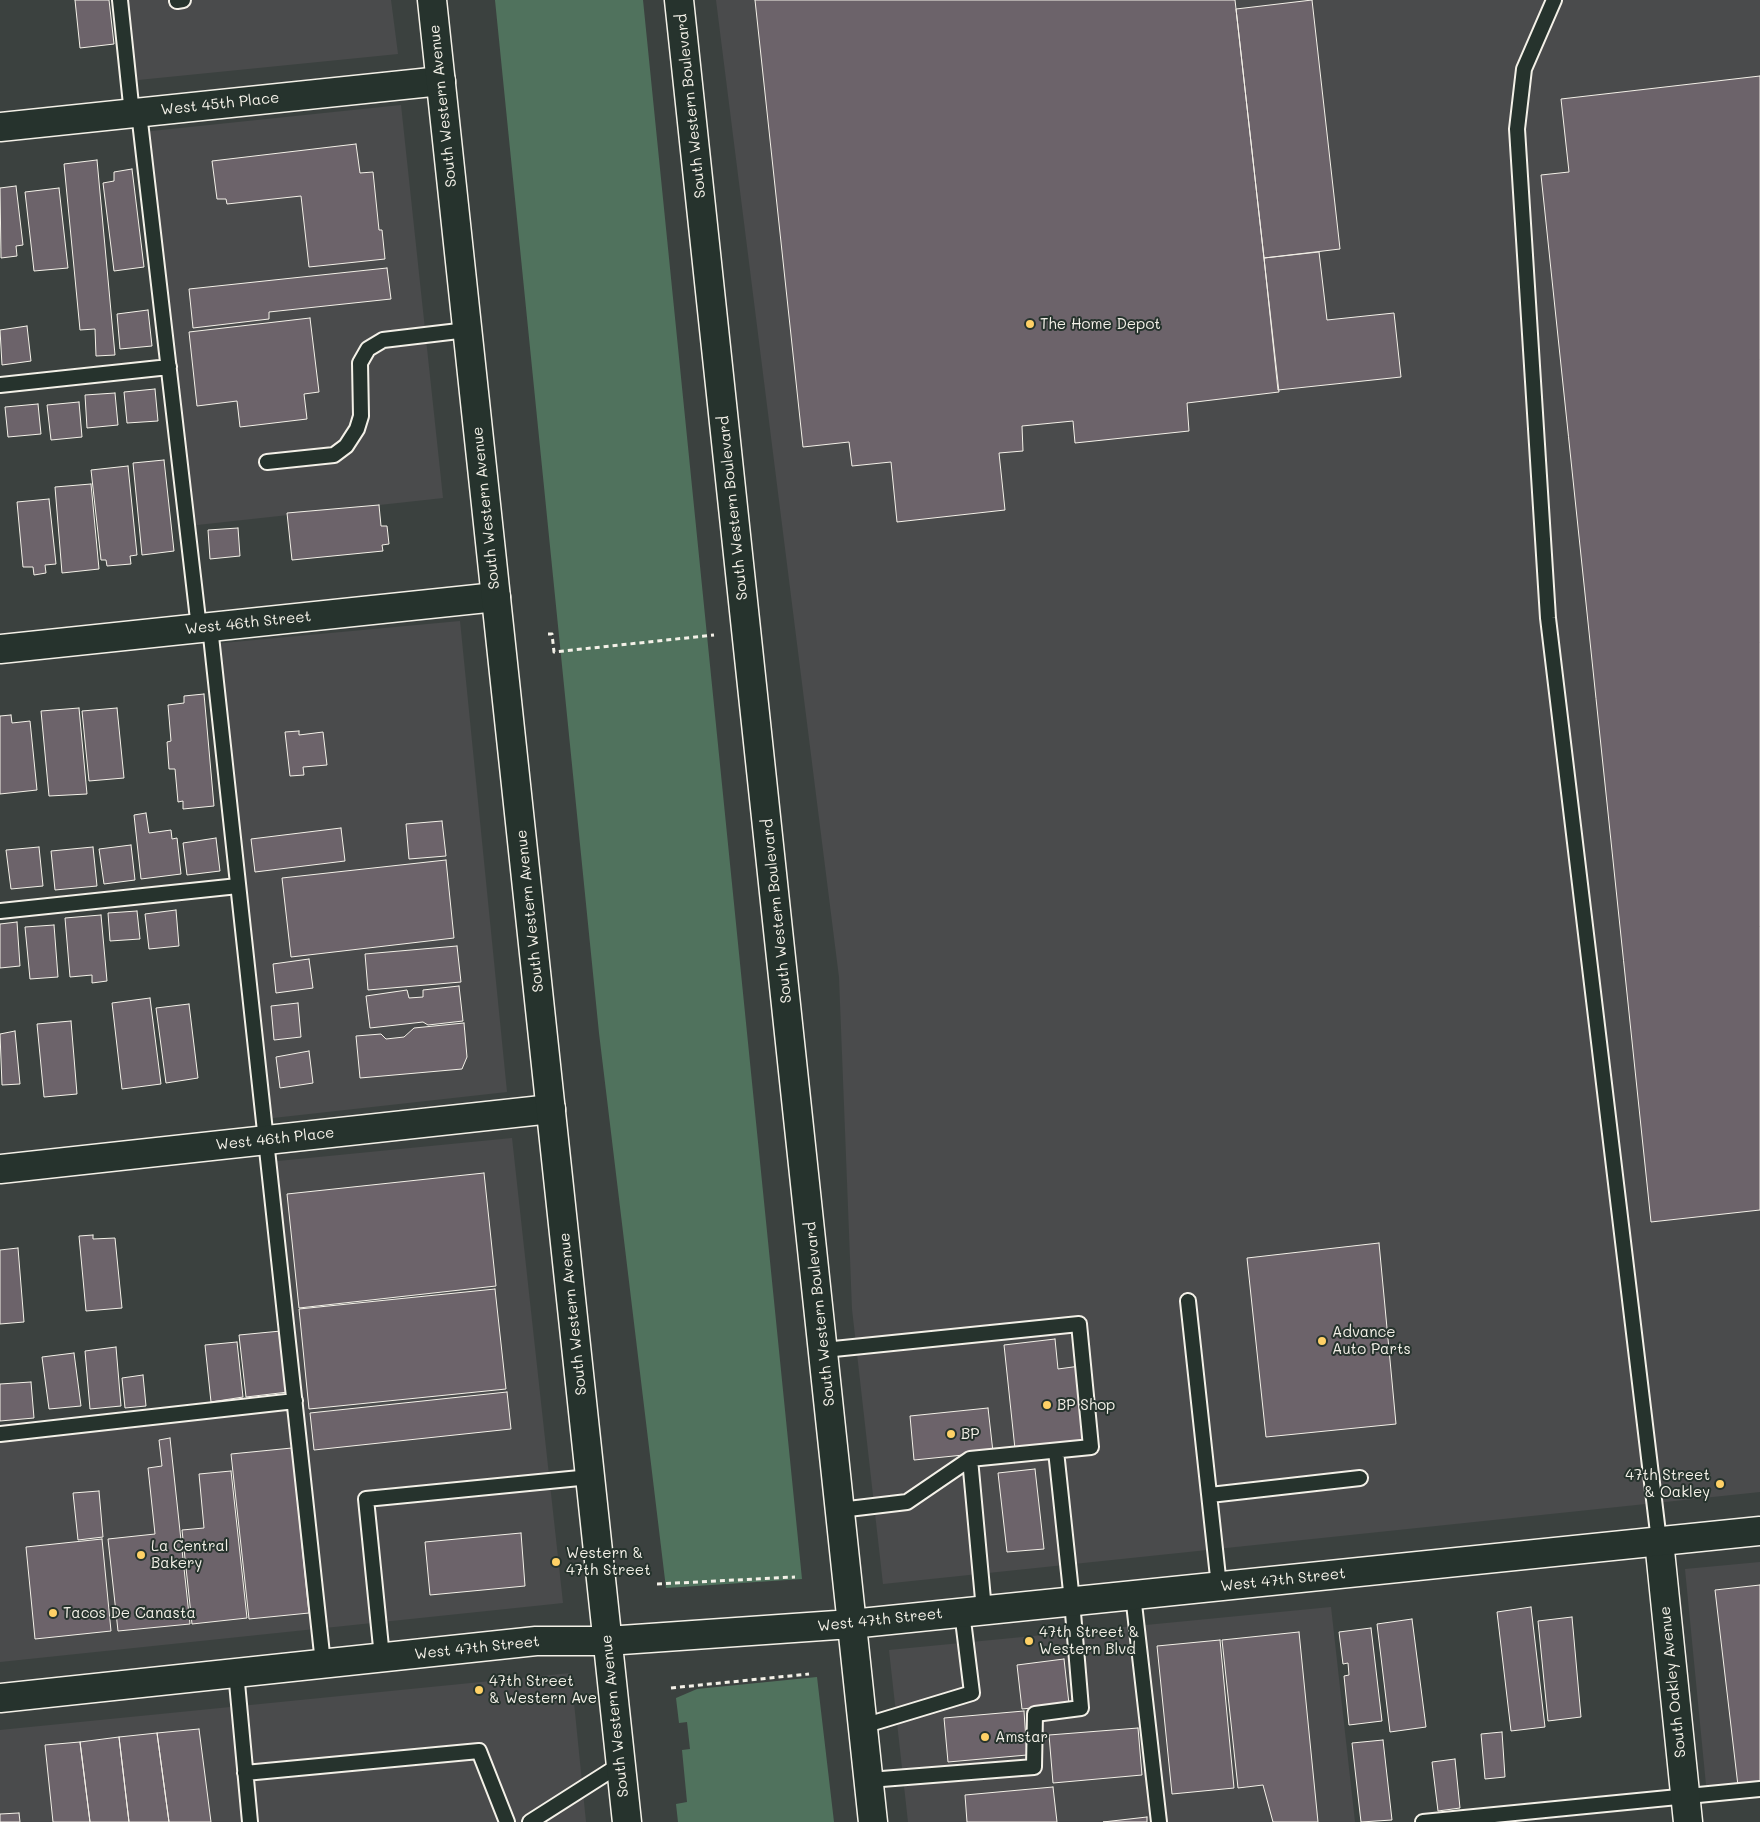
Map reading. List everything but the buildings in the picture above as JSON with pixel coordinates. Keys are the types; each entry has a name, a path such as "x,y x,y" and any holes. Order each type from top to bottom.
{"main road":[{"name":"South Western Avenue","path":"432,0 626,1822"},
{"name":"South Western Boulevard","path":"680,0 824,1350 851,1624 874,1822"},
{"name":"West 45th Place","path":"0,127 441,81"},
{"name":"West 46th Street","path":"0,649 496,597"},
{"name":"West 46th Place","path":"0,1169 551,1109"},
{"name":"West 47th Street","path":"0,1698 536,1641 607,1641 851,1624 1760,1531"},
{"name":"South Oakley Avenue","path":"1659,1541 1687,1810"}],"lane":[{"path":"120,0 238,886 323,1663"},
{"path":"177,1 183,0"},
{"path":"1554,0 1524,69 1517,130 1548,618 1659,1541"},
{"path":"267,462 334,455 346,446 357,429 361,416 360,363 368,349 383,340 467,330"},
{"path":"0,385 169,367"},
{"path":"0,911 238,886"},
{"path":"1188,1301 1219,1586"},
{"path":"824,1350 1079,1324 1091,1447 970,1459 906,1502 840,1510"},
{"path":"0,1434 295,1401"},
{"path":"869,1780 1034,1767 1035,1714 1081,1708 1056,1451"},
{"path":"863,1726 972,1693 973,1611 970,1459"},
{"path":"382,1657 366,1500 590,1477"},
{"path":"1210,1495 1360,1478"},
{"path":"1133,1595 1159,1822"},
{"path":"236,1672 250,1822"},
{"path":"245,1773 479,1751 507,1822"},
{"path":"530,1822 621,1764"},
{"path":"1423,1822 1687,1810 1760,1789"}],"path":[{"path":"548,634 552,634 554,652 715,635"},
{"path":"657,1584 795,1577"},
{"path":"671,1688 810,1674"}],"shaded area":[{"path":"120,0 391,0 398,54 128,81"},
{"path":"716,0 1760,0 1760,1492 883,1584 852,1309 839,977"},
{"path":"401,105 443,498 188,526 142,132"},
{"path":"460,621 507,1092 264,1119 212,644"},
{"path":"512,1138 563,1603 0,1662 0,1434 295,1401 268,1162"},
{"path":"1760,1562 1760,1789 1707,1795 1685,1569"},
{"path":"1331,1607 1355,1822 908,1822 889,1650"},
{"path":"571,1673 586,1822 0,1822 0,1730"}],"green space":[{"path":"495,0 643,0 802,1579 666,1588 599,1033"},
{"path":"817,1677 834,1822 678,1822 676,1804 687,1802 682,1750 690,1749 687,1722 679,1723 676,1698 697,1689"}],"place":[{"name":"The Home Depot","path":"1030,324"},
{"name":"Advance Auto Parts","path":"1322,1341"},
{"name":"BP Shop","path":"1047,1405"},
{"name":"BP","path":"951,1434"},
{"name":"47th Street & Oakley","path":"1720,1484"},
{"name":"La Central Bakery","path":"141,1555"},
{"name":"Western & 47th Street","path":"556,1562"},
{"name":"Tacos De Canasta","path":"53,1613"},
{"name":"47th Street & Western Blvd","path":"1029,1641"},
{"name":"47th Street & Western Ave","path":"479,1690"},
{"name":"Amstar","path":"985,1737"}]}
